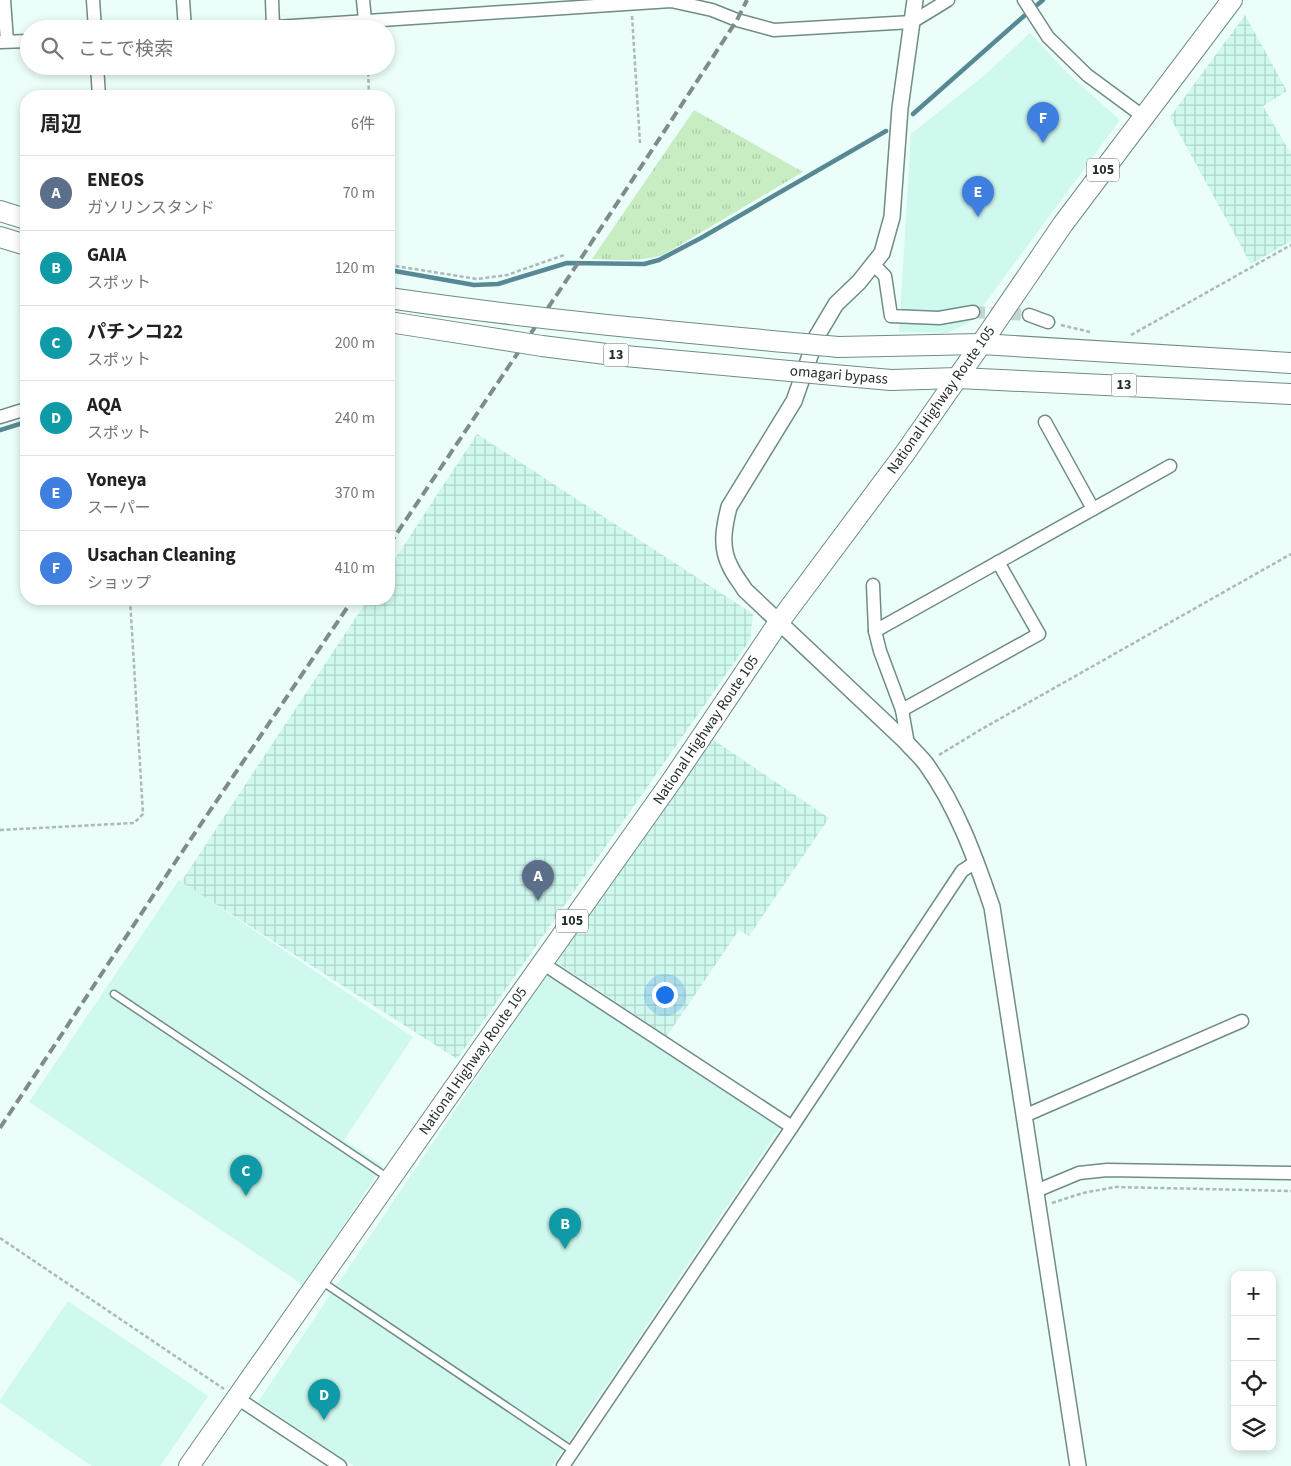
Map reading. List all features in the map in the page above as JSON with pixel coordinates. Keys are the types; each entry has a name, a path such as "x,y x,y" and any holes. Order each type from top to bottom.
{"highway":[{"name":"National Highway Route 105","path":"189,1466 673,779 779,622 905,453 1063,224 1232,0"},
{"path":"0,211 20,217"},
{"path":"0,237 20,243"},
{"name":"omagari bypass","path":"395,299 580,323 838,347 981,344 1291,363"},
{"name":"omagari bypass","path":"395,323 605,354 892,380 958,378 1291,394"}],"street":[{"path":"4,0 3,42 20,41"},
{"path":"93,0 94,20"},
{"path":"183,0 184,20"},
{"path":"272,0 273,20"},
{"path":"363,0 365,20 541,5 671,1 712,10 737,20 774,30 912,22 948,0"},
{"path":"915,0 900,108 892,217 882,254 859,282 836,304 817,336 794,402 729,507 724,526 724,545 729,566 745,590 908,744 926,764 952,807 977,861 992,907 1078,1466"},
{"path":"1024,0 1048,37 1087,75 1144,117"},
{"path":"98,75 99,90"},
{"path":"873,264 885,276 891,316 939,318 973,312"},
{"path":"1028,315 1048,322"},
{"path":"0,417 20,411"},
{"path":"1045,422 1093,509"},
{"path":"875,631 1170,466"},
{"path":"902,710 1039,634 998,562"},
{"path":"873,585 875,631 880,652 902,710 908,744"},
{"path":"563,1466 962,871 977,861"},
{"path":"542,963 792,1127"},
{"path":"1024,1116 1242,1021"},
{"path":"1036,1191 1080,1173 1107,1170 1291,1173"},
{"path":"237,1398 340,1466"}],"lane":[{"path":"114,994 390,1180"},
{"path":"320,1281 573,1451"}],"path":[{"path":"631,2 640,143"},
{"path":"368,75 369,90"},
{"path":"1127,337 1291,244"},
{"path":"395,266 478,279 507,275 564,255"},
{"path":"1048,322 1091,332"},
{"path":"926,764 980,730 1291,554"},
{"path":"0,830 134,823 143,814 130,605"},
{"path":"1039,1208 1083,1193 1114,1187 1291,1191"},
{"path":"0,1238 237,1398"}],"shaded area":[{"path":"1245,15 1287,91 1263,106 1291,154 1291,241 1251,264 1170,117"},
{"path":"1030,33 1066,72 1120,120 972,321 947,333 899,332 911,134 986,74"},
{"path":"477,434 753,614 750,640 457,1059 181,882 364,605 395,605 395,559"},
{"path":"709,737 829,818 749,936 739,930 667,1036 556,962"},
{"path":"179,880 413,1037 344,1140 383,1166 303,1285 29,1102"},
{"path":"549,971 781,1126 552,1466 354,1466 258,1402"},
{"path":"68,1301 208,1396 160,1466 92,1466 0,1403 0,1400"}],"green space":[{"path":"694,110 803,172 663,255 637,260 592,259"}],"waterway":[{"path":"1037,5 1043,0"},
{"path":"913,114 1024,16"},
{"path":"395,271 474,285 498,284 567,263 644,264 659,260 701,238 886,131"},
{"path":"0,430 20,424"}],"tunnel":[{"path":"973,312 1029,315"}],"railway":[{"path":"395,536 574,269 737,20 747,0"},
{"path":"0,1128 176,861 349,605"}],"place":[{"name":"Usachan Cleaning","path":"1043,143"},
{"name":"Yoneya","path":"978,217"},
{"name":"ENEOS","path":"538,901"},
{"name":"パチンコ22","path":"246,1196"},
{"name":"GAIA","path":"565,1249"},
{"name":"AQA","path":"324,1420"}]}
